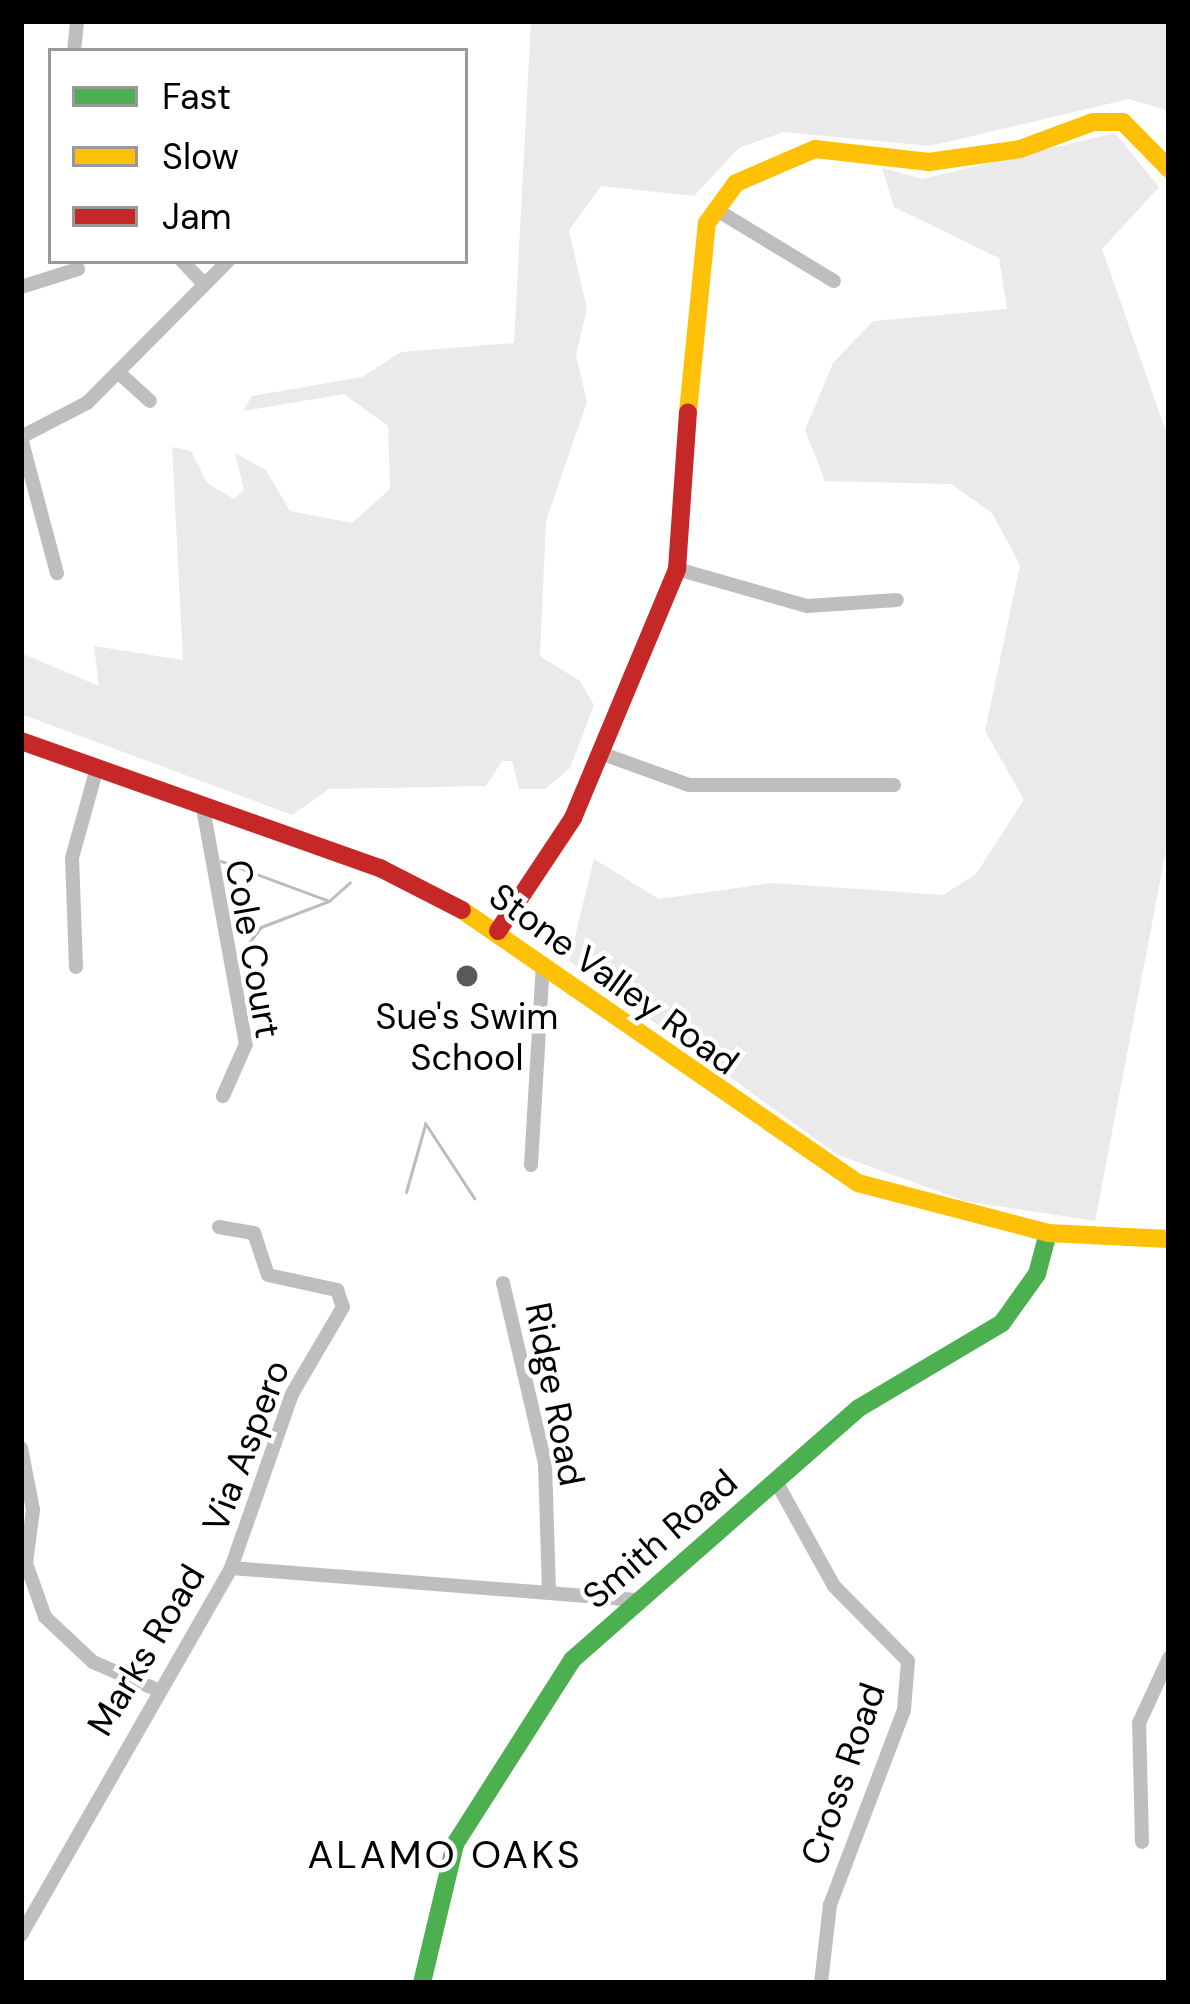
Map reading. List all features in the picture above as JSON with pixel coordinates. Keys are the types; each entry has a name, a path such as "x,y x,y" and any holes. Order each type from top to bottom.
{"street":[{"path":"498,931 603,754 677,569 688,531 697,274 715,209 768,162 815,149 929,162 1020,148 1093,122 1123,122 1169,169"},
{"path":"715,209 834,281"},
{"path":"185,264 203,283"},
{"path":"57,573 21,438 68,418 225,264"},
{"path":"21,287 78,269"},
{"path":"118,372 149,401"},
{"path":"677,569 808,606 897,600"},
{"name":"Stone Valley Road","path":"21,741 380,868 498,931 858,1183 1048,1233 1169,1239"},
{"path":"603,754 689,785 894,784"},
{"path":"76,967 72,859 97,768"},
{"name":"Cole Court","path":"203,808 246,1045 224,1096"},
{"path":"531,1165 543,963"},
{"name":"Via Aspero","path":"219,1227 254,1233 268,1275 337,1290 343,1306 292,1394 231,1568"},
{"name":"Smith Road","path":"422,1983 455,1844 506,1753 572,1660 778,1485 859,1408 1002,1323 1037,1274 1048,1233"},
{"name":"Ridge Road","path":"503,1283 545,1462 549,1588"},
{"path":"21,1448 33,1510 26,1564 45,1617 93,1662 153,1688"},
{"name":"Cross Road","path":"778,1485 834,1586 908,1661 904,1710 830,1905 821,1983"},
{"name":"Marks Road","path":"21,1935 153,1688 231,1568 549,1588 640,1600"},
{"path":"1142,1842 1139,1723 1169,1658"}],"shaded area":[{"path":"531,21 1169,21 1169,111 1129,99 930,146 784,132 739,148 694,196 601,186 569,230 587,309 576,355 587,402 546,521 540,656 580,681 594,705 570,768 545,789 519,789 512,761 502,761 486,786 329,789 292,815 21,714 21,653 99,686 94,646 183,660 172,447 191,451 207,483 234,499 244,490 235,453 266,470 290,511 352,523 390,489 388,426 344,394 243,411 252,396 362,377 401,352 514,343"},
{"path":"1115,133 1159,187 1102,249 1169,440 1169,835 1095,1221 965,1201 838,1155 569,961 594,859 659,899 773,883 943,895 976,874 1024,800 985,731 1020,565 992,513 951,484 825,481 805,430 833,363 873,321 1007,309 999,258 894,207 882,168 922,179"}],"waterway":[{"path":"221,861 329,901 350,882"},
{"path":"248,944 261,927 329,901"},
{"path":"425,1123 474,1198"},
{"path":"406,1192 425,1125"}],"traffic: fast":[{"path":"422,1983 455,1844 572,1660 859,1408 1002,1323 1037,1274 1048,1233"}],"traffic: slow":[{"path":"688,412 707,223 736,183 815,149 929,162 1020,149 1093,122 1123,122 1169,169"},
{"path":"462,910 858,1183 1048,1233 1169,1239"}],"traffic: jam":[{"path":"498,931 573,818 677,569 688,412"},
{"path":"21,741 380,868 462,910"}],"place":[{"name":"Sue's Swim School","path":"467,976"}],"district":[{"name":"ALAMO OAKS","path":"445,1855"}]}
